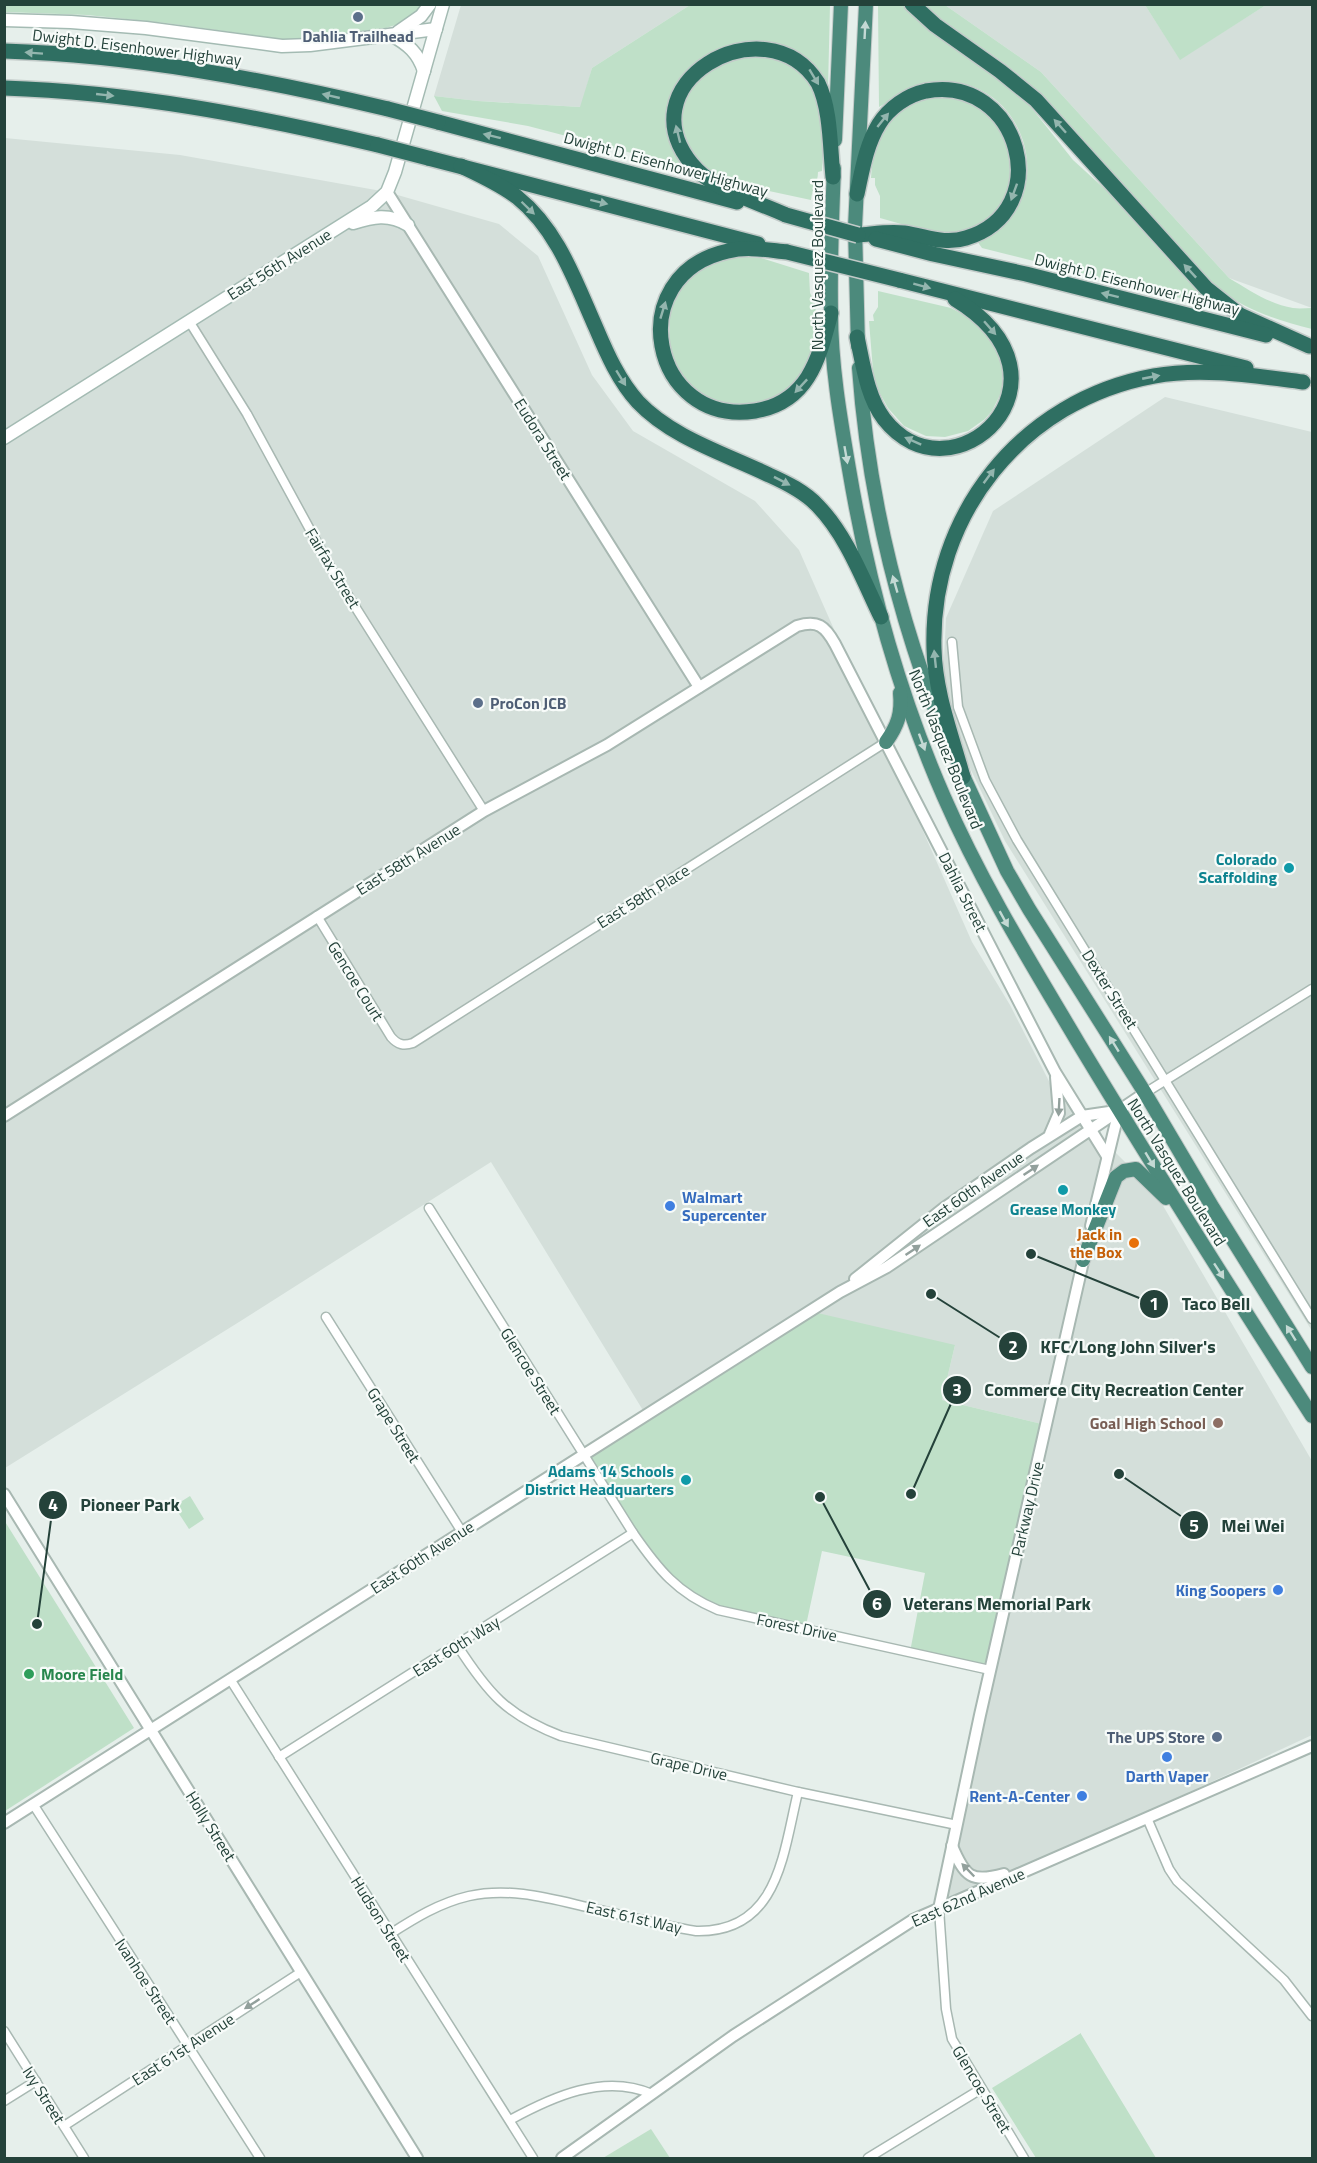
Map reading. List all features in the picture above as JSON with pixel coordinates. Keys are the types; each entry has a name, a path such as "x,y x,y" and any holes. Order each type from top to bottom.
{"highway":[{"name":"North Vasquez Boulevard","path":"841,4 833,177 831,314 842,434 858,522 896,667 936,779 983,880 1007,924 1188,1222 1312,1416"},
{"name":"North Vasquez Boulevard","path":"866,4 857,194 855,271 857,337 866,442 878,514 892,575 909,633 936,713 1003,862 1029,909 1312,1367"},
{"path":"912,4 935,25 1000,71 1036,100 1206,288 1240,315 1311,347"},
{"path":"786,216 711,181 698,171 683,149 675,125 676,99 688,73 705,56 735,41 759,39 784,47 804,62 815,77 824,100 833,177"},
{"name":"Dwight D. Eisenhower Highway","path":"4,51 112,59 229,75 388,109 638,174 858,235 902,239 1026,274 1311,347"},
{"path":"4,88 64,91 199,107 378,145 787,252 1308,383"},
{"path":"857,194 877,127 895,106 905,99 922,92 940,90 968,94 991,107 1003,119 1011,133 1017,153 1018,181 1008,207 991,226 965,239 949,242 902,239"},
{"path":"461,166 497,184 518,198 551,233 568,265 609,357 622,381 637,401 667,426 787,484 818,505 843,540 881,616"},
{"path":"787,252 751,248 728,250 708,257 693,266 680,278 671,290 664,306 660,324 660,342 675,378 697,399 721,410 746,412 770,407 788,398 800,388 811,373 821,350 831,314"},
{"path":"857,337 871,394 877,408 899,434 915,443 934,448 960,445 976,439 990,428 1001,414 1008,399 1011,372 1008,356 1002,342 979,316 945,292"},
{"path":"963,777 937,678 934,625 941,578 959,526 980,488 999,462 1031,432 1069,406 1089,395 1133,380 1155,375 1198,372 1308,383"},
{"path":"886,742 895,730 900,716 896,667"},
{"path":"1083,1260 1111,1187 1116,1177 1124,1170 1133,1169 1141,1172 1188,1222"}],"main road":[{"path":"393,35 421,16 430,4"},
{"path":"387,192 395,172 443,4"},
{"path":"4,20 137,28 282,46 310,45 436,29"},
{"path":"393,35 414,52 424,71"},
{"name":"East 56th Avenue","path":"4,438 372,206 387,192"},
{"path":"337,227 379,216 408,225"}],"street":[{"name":"Eudora Street","path":"387,192 699,687"},
{"name":"Fairfax Street","path":"189,321 247,414 332,570 483,811"},
{"name":"East 58th Avenue","path":"4,1116 483,811 607,745 797,626 807,623 821,627"},
{"name":"Dahlia Street","path":"821,627 828,632 835,644 1055,1072 1107,1156"},
{"name":"Dexter Street","path":"952,642 958,707 986,780 1017,840 1167,1080 1312,1319"},
{"name":"East 58th Place","path":"398,1044 413,1043 886,742"},
{"name":"Gencoe Court","path":"316,916 391,1037 398,1044"},
{"name":"East 60th Avenue","path":"4,1822 840,1292 887,1267 1119,1110 1312,989"},
{"path":"1046,1139 1059,1113 1055,1072"},
{"name":"East 60th Avenue","path":"840,1292 880,1257 952,1202 1046,1139 1082,1116 1119,1110"},
{"name":"Parkway Drive","path":"939,1909 990,1670 1119,1110"},
{"name":"Glencoe Street","path":"429,1208 633,1533"},
{"name":"Grape Street","path":"326,1317 462,1532"},
{"name":"Holly Street","path":"4,1494 417,2158"},
{"name":"Forest Drive","path":"633,1533 655,1565 667,1577 695,1599 717,1609 990,1670"},
{"name":"East 60th Way","path":"279,1757 633,1533"},
{"name":"Grape Drive","path":"457,1645 488,1690 510,1709 542,1729 570,1739 798,1792 957,1825"},
{"name":"Hudson Street","path":"230,1679 533,2158"},
{"name":"East 62nd Avenue","path":"562,2158 733,2036 913,1920 1312,1746"},
{"name":"East 61st Way","path":"390,1934 439,1906 470,1896 495,1893 518,1893 545,1897 696,1931 710,1931 729,1926 756,1910 772,1890 798,1792"},
{"name":"Ivanhoe Street","path":"33,1804 260,2158"},
{"path":"1147,1818 1169,1869 1177,1881 1284,1980 1312,2016"},
{"path":"952,1846 964,1868 974,1877 986,1879 1034,1867"},
{"name":"Glencoe Street","path":"939,1909 947,2022 952,2039 1024,2158"},
{"name":"East 61st Avenue","path":"64,2126 302,1972"},
{"name":"Ivy Street","path":"4,2031 84,2158"},
{"path":"4,2101 36,2081"},
{"path":"510,2120 558,2097 600,2086 631,2086 652,2094"},
{"path":"868,2158 981,2089"}],"shaded area":[{"path":"461,5 690,5 592,68 581,107 434,96"},
{"path":"945,5 1145,5 1180,59 1266,5 1312,5 1312,308 1229,278 1041,72"},
{"path":"5,138 180,155 387,192 499,224 538,256 592,375 633,431 755,501 799,550 972,942 1010,1005 1054,1091 1155,1192 1312,1461 1312,1735 939,1909 1046,1425 942,1400 955,1345 644,1412 491,1162 5,1468"},
{"path":"1165,397 1312,432 1312,1331 1005,841 960,747 943,680 946,618 993,511"}],"green space":[{"path":"4,5 424,5 402,23 386,28 302,39 281,39 87,15 5,12"},
{"path":"690,5 830,5 828,88 805,62 776,47 745,45 715,52 690,70 674,95 671,128 685,167 528,126 442,111 434,96 580,107 592,68"},
{"path":"878,5 905,5 1026,101 1073,160 1107,191 1212,304 1208,305 982,248 977,241 1004,224 1021,201 1027,174 1025,146 1014,121 995,99 970,85 930,83 900,95 879,107"},
{"path":"924,5 945,5 1041,72 1229,278 1276,303 1293,308 1312,308 1312,329 1262,313 1238,302 1216,287 1063,117 1027,81"},
{"path":"1145,5 1266,5 1180,60"},
{"path":"761,47 811,77 825,126 822,171 818,172 811,200 732,183 716,176 701,165 684,138 683,106 694,77"},
{"path":"933,96 971,100 1004,128 1015,169 1008,194 995,214 967,232 940,235 880,218 880,196 875,185 875,178 871,178 880,136 895,115 905,107"},
{"path":"734,256 761,258 809,273 810,293 815,302 816,314 820,314 821,327 816,354 790,392 760,406 722,405 706,397 694,388 677,368 669,345 670,311 680,288 697,271"},
{"path":"878,291 951,308 979,323 1003,358 1002,391 992,411 985,419 968,431 945,437 926,436 904,426 888,408 874,383 869,321 874,321 873,315 878,307"},
{"path":"809,1311 955,1345 942,1400 1046,1425 990,1670 910,1652 925,1573 822,1551 805,1630 718,1610 664,1575 583,1455"},
{"path":"190,1496 204,1519 189,1529 174,1506"},
{"path":"4,1520 134,1728 5,1811 4,1811"},
{"path":"1081,2033 1156,2158 1036,2158 992,2088"},
{"path":"651,2129 670,2158 603,2158"}],"place":[{"name":"Dahlia Trailhead","path":"358,17"},
{"name":"ProCon JCB","path":"478,703"},
{"name":"Colorado Scaffolding","path":"1289,868"},
{"name":"Grease Monkey","path":"1063,1190"},
{"name":"Walmart Supercenter","path":"670,1206"},
{"name":"Jack in the Box","path":"1134,1243"},
{"name":"Taco Bell","path":"1031,1254"},
{"name":"KFC/Long John Silver's","path":"931,1294"},
{"name":"Goal High School","path":"1218,1423"},
{"name":"Mei Wei","path":"1119,1474"},
{"name":"Adams 14 Schools District Headquarters","path":"686,1480"},
{"name":"Commerce City Recreation Center","path":"911,1494"},
{"name":"Veterans Memorial Park","path":"820,1497"},
{"name":"King Soopers","path":"1278,1590"},
{"name":"Pioneer Park","path":"37,1624"},
{"name":"Moore Field","path":"29,1674"},
{"name":"The UPS Store","path":"1217,1737"},
{"name":"Darth Vaper","path":"1167,1757"},
{"name":"Rent-A-Center","path":"1082,1796"}]}
